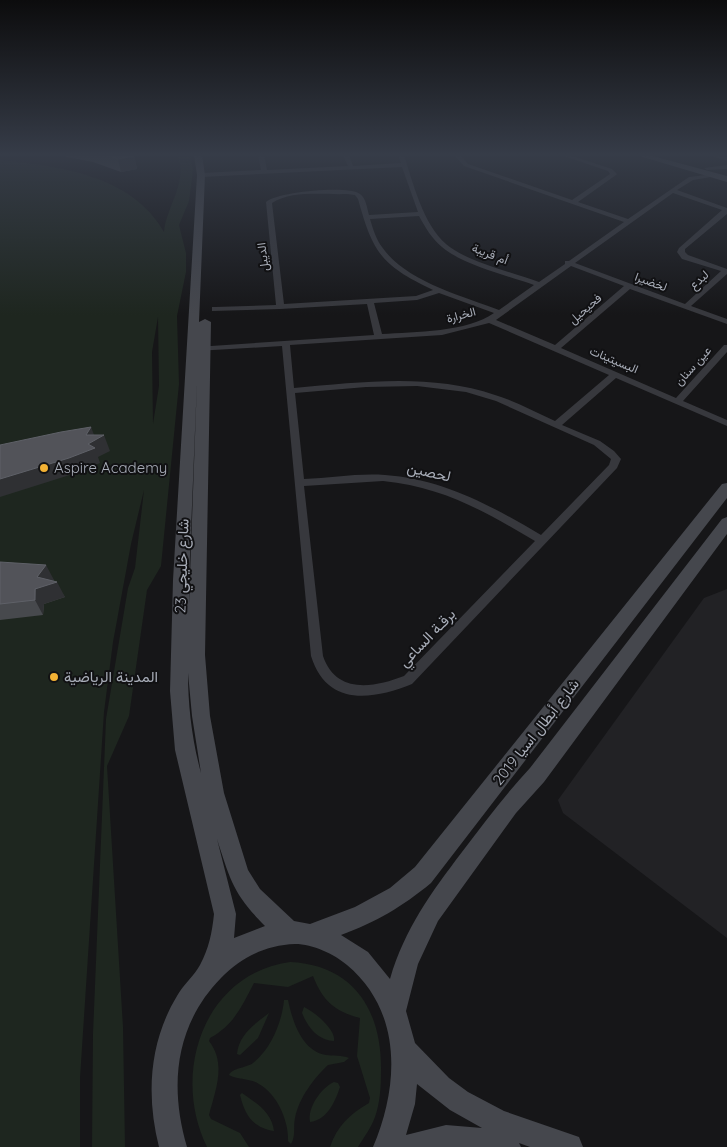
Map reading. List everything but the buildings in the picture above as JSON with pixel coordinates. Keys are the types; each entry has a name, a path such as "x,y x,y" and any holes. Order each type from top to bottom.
{"main road":[{"name":"شارع خليجي 23","path":"173,1147 163,1100 167,1053 182,1011 192,992 210,971 222,944 225,914 185,750 179,691 189,579 204,209"},
{"name":"شارع أبطال اسيا 2019","path":"300,934 361,916 398,896 423,875 727,488"},
{"name":"شارع أبطال اسيا 2019","path":"394,1010 408,962 430,912 727,523"},
{"name":"شارع خليجي 23","path":"189,579 201,716 219,811 239,875 252,896 300,934"},
{"path":"210,971 234,950 247,943 261,938 300,934 345,949 360,960 385,991 394,1010 404,1050 403,1096 398,1119 387,1147"},
{"path":"404,1050 429,1080 468,1108 494,1121 570,1147"},
{"path":"409,1147 447,1138 466,1138 507,1147"}],"street":[{"name":"الديبل","path":"269,209 280,306"},
{"name":"الديبل","path":"364,209 373,238 381,252 413,277 439,290 500,313"},
{"name":"أم قريبة","path":"421,209 443,245 457,253 540,285"},
{"path":"589,209 629,222"},
{"name":"الخرارة","path":"198,349 442,332 490,320 568,263 649,209"},
{"name":"لبدع","path":"724,209 725,212 682,248 680,252 685,257 727,271"},
{"path":"367,217 423,214"},
{"name":"لخضيرا","path":"568,263 727,322"},
{"name":"لبدع","path":"686,307 727,271"},
{"name":"فحيحيل","path":"556,348 629,286"},
{"path":"215,309 417,298 439,290"},
{"path":"370,300 379,337"},
{"name":"البسيتينات","path":"490,320 727,423"},
{"name":"برقـة الساعي","path":"286,343 290,391 298,483 317,656 323,673 335,684 370,692 389,688 408,680 614,466 616,459 602,446 491,396 437,386 377,384 290,391"},
{"name":"عين سنان","path":"678,401 727,347"},
{"path":"556,425 615,374"},
{"name":"لحصين","path":"298,483 382,478 436,487 465,496 542,540"}],"shaded area":[{"name":"المدينة الرياضية","path":"0,209 145,209 164,232 171,209 186,209 179,225 186,253 186,272 177,316 179,384 161,566 147,590 129,716 107,766 123,1027 125,1147 92,1147 93,1034 106,719 128,588 135,568 144,490 131,544 113,642 104,712 80,1078 80,1147 0,1147","holes":["158,317 159,386 153,424 152,352"]},
{"path":"727,589 727,938 563,813 558,800 704,598"},
{"path":"290,962 313,965 332,972 348,982 370,1011 380,1050 381,1071 379,1101 373,1121 358,1147 330,1147 336,1133 345,1121 369,1103 370,1098 357,1056 360,1018 343,1012 330,1004 313,976 288,987 254,983 231,1021 210,1038 209,1041 217,1059 218,1078 209,1115 211,1119 240,1133 249,1147 207,1147 197,1119 193,1089 195,1060 202,1032 216,1007 235,986 260,970"},
{"path":"284,1000 288,1000 295,1025 304,1041 310,1047 326,1055 349,1058 344,1062 328,1065 308,1089 297,1111 291,1144 288,1141 288,1133 281,1109 271,1094 255,1082 229,1075 233,1071 253,1063 265,1050 278,1026"},
{"path":"304,1007 319,1017 328,1027 332,1032 334,1041 323,1038 314,1032 302,1013"},
{"path":"269,1013 258,1038 240,1055 237,1054 244,1035"},
{"path":"334,1082 338,1083 340,1087 330,1109 321,1118 310,1122 311,1111 316,1099 324,1089"},
{"path":"242,1093 267,1113 273,1124 274,1131 260,1126 251,1119 242,1102 240,1095"}],"place":[{"name":"Aspire Academy","path":"44,468"},
{"name":"المدينة الرياضية","path":"54,677"}]}
